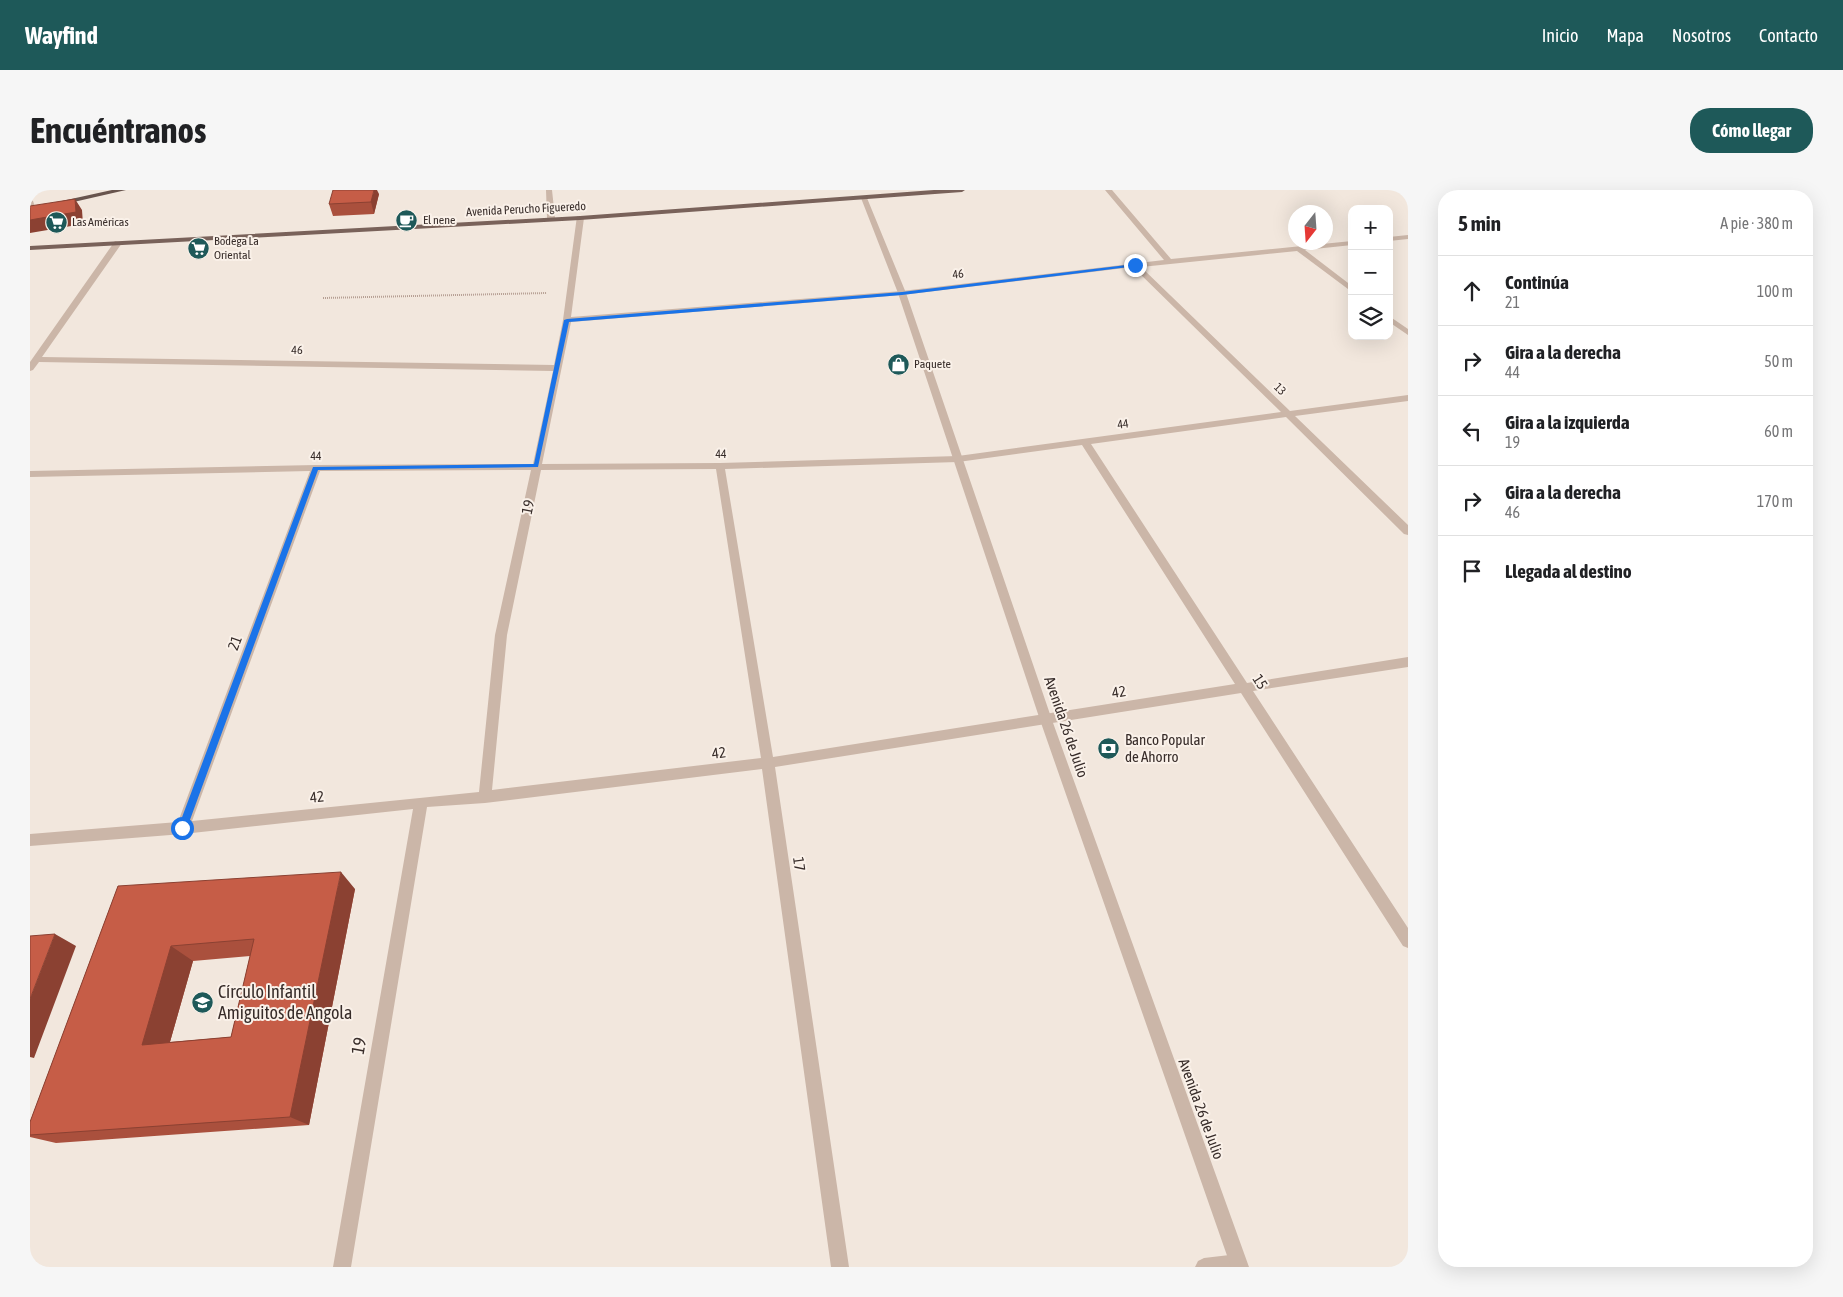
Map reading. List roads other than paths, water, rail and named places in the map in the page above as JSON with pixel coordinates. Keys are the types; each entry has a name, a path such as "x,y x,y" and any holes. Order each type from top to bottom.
{"highway":[{"path":"32,210 122,190"}],"main road":[{"name":"Avenida Perucho Figueredo","path":"30,248 551,218 580,218 962,190"}],"street":[{"path":"549,190 551,218"},
{"path":"1108,190 1170,262"},
{"name":"Avenida 26 de Julio","path":"864,198 902,293 1046,720 1239,1265"},
{"path":"30,201 32,210"},
{"name":"19","path":"485,797 501,635 558,368 567,320 580,218"},
{"path":"1393,239 1408,237"},
{"path":"30,368 118,243"},
{"name":"46","path":"1333,245 1348,243"},
{"name":"46","path":"567,320 902,293 1135,265 1289,250"},
{"path":"1300,250 1348,287"},
{"name":"13","path":"1135,265 1408,531"},
{"path":"1393,321 1408,333"},
{"name":"46","path":"37,359 558,368"},
{"name":"44","path":"30,474 316,468 720,466 958,459 1408,398"},
{"name":"15","path":"1085,442 1408,941"},
{"name":"17","path":"720,466 768,763 840,1267"},
{"name":"21","path":"182,828 316,468"},
{"name":"42","path":"30,840 182,828 421,802 485,797 768,763 1408,662"},
{"name":"19","path":"342,1267 421,802"},
{"path":"1204,1267 1239,1265"}],"place":[{"name":"El nene","path":"407,220"},
{"name":"Las Américas","path":"56,222"},
{"name":"Bodega La Oriental","path":"198,248"},
{"name":"Paquete","path":"898,364"},
{"name":"Banco Popular de Ahorro","path":"1109,749"},
{"name":"Círculo Infantil Amiguitos de Angola","path":"202,1002"}]}
